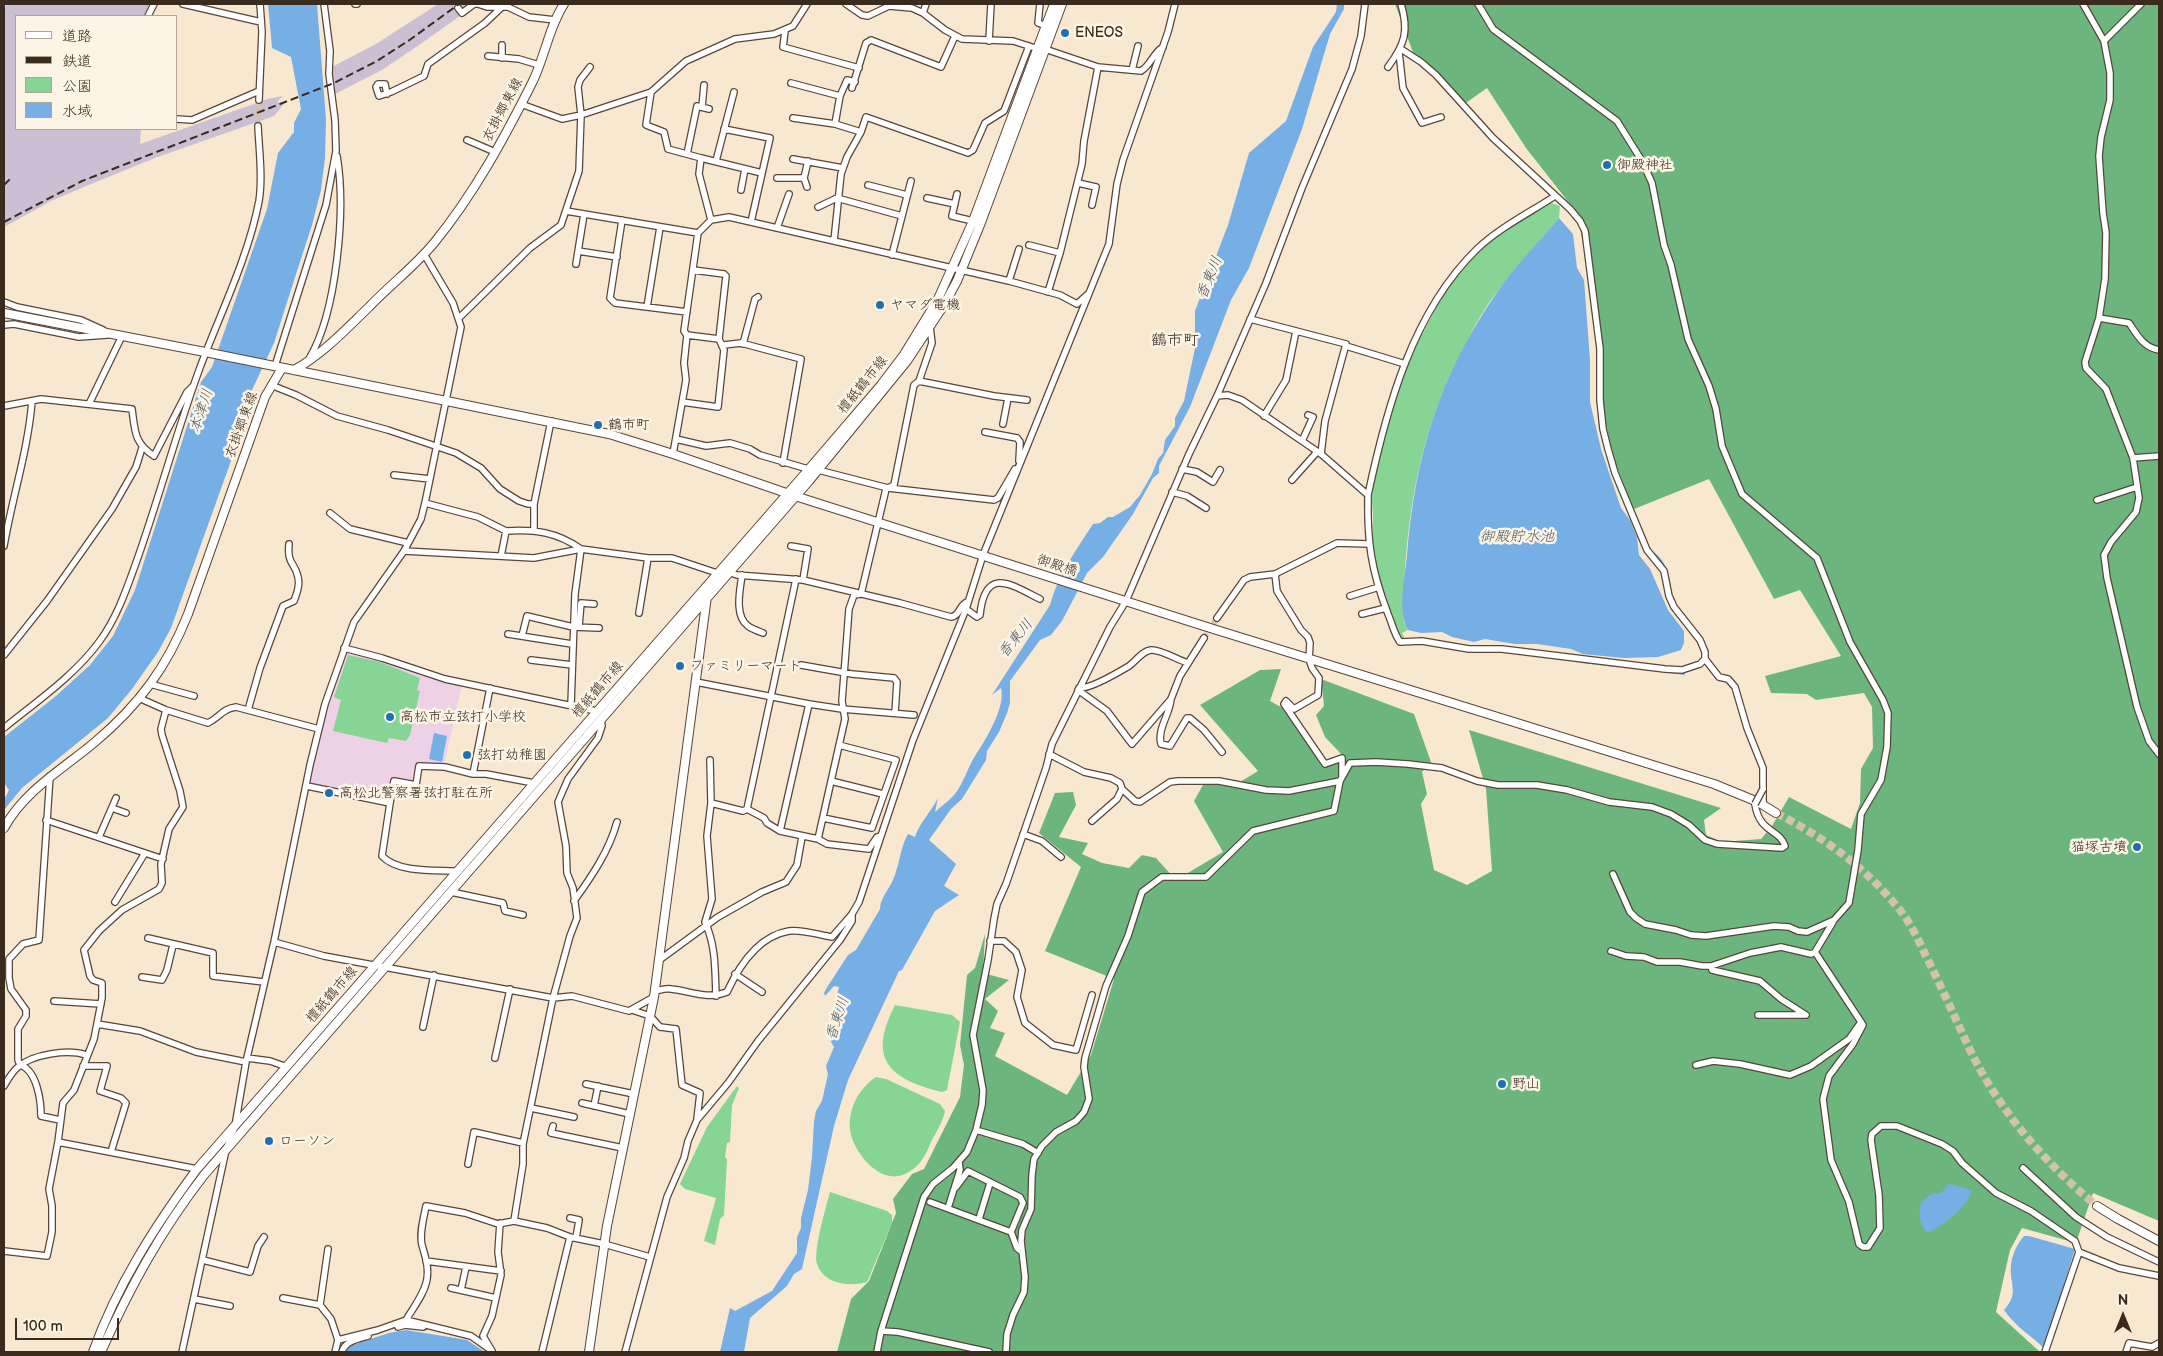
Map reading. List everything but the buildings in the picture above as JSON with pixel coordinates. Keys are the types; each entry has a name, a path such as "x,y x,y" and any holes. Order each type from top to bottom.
{"main road":[{"name":"衣掛郷東線","path":"294,370 306,363 337,338 424,254 467,197 495,152 521,104 539,65 555,20 564,4"},
{"name":"檀紙鶴市線","path":"93,1352 107,1316 135,1262 157,1224 197,1169 709,582 791,494 818,470 886,389 944,305 1046,48 1054,4"},
{"name":"檀紙鶴市線","path":"102,1352 138,1272 181,1206 226,1150 707,597 791,494 808,470 881,385 903,356 957,270 1013,114 1034,47 1050,27 1062,4"},
{"path":"4,314 294,370"},
{"name":"衣掛郷東線","path":"4,828 15,810 50,776 94,743 117,722 150,684 176,644 271,386 276,366"},
{"name":"御殿橋","path":"294,370 609,434 1309,659 1714,784 1776,813"},
{"path":"589,1352 604,1244 655,994 709,582"},
{"path":"2097,1206 2159,1241"}],"street":[{"path":"184,4 262,22"},
{"path":"259,100 262,22 260,4"},
{"path":"306,363 313,351 327,313 334,283 340,189 336,151 336,120 329,74 330,51 324,4"},
{"path":"458,8 462,13 474,4 487,7 504,5 529,17 555,20"},
{"path":"521,104 562,119 581,115 651,92 686,61 735,39 774,34 785,30 797,22 808,4"},
{"path":"846,4 862,15 868,16 886,6 901,6 923,13 962,39 1013,41 1034,47 1046,48 1098,67 1141,71 1146,68 1155,54 1163,47"},
{"path":"923,13 926,4"},
{"path":"990,41 991,4"},
{"path":"1040,4 1038,23 1050,27"},
{"path":"632,1010 655,994 669,988 702,996 716,996 727,992 735,974 748,956 760,944 774,936 790,931 832,937 852,914 859,902 914,740 966,609 1019,464 1109,244 1117,184 1123,160 1163,47 1174,4"},
{"path":"877,1352 881,1332 924,1197 933,1184 959,1162 967,1152 976,1130 982,1105 983,1090 973,1034 997,904 1023,834 1049,754 1060,726 1124,600 1250,319 1352,69 1361,36 1366,4"},
{"path":"1401,4 1406,23 1400,50 1403,88 1422,123 1441,117"},
{"path":"1478,4 1493,29 1617,121 1642,161 1652,183 1664,245 1671,265 1688,339 1709,386 1716,409 1722,446 1742,494 1818,558 1850,642 1883,700 1888,713 1889,729 1881,780 1861,814 1858,850 1848,903 1834,920 1815,952 1811,954 1781,946 1750,953 1710,966 1680,962 1658,962 1644,957 1626,956 1611,951"},
{"path":"2083,4 2104,41 2110,73 2110,100 2100,137 2103,213 2106,233 2105,279 2099,318 2085,362 2086,368 2106,389 2133,458 2138,498 2136,512 2111,542 2104,556 2107,578 2137,706 2149,740 2159,754"},
{"path":"2104,41 2141,4"},
{"path":"387,94 424,76 428,64 485,23 504,5"},
{"path":"785,30 783,47 859,68"},
{"path":"835,124 840,96 847,80 854,85 866,43 871,40 941,67 955,36"},
{"path":"502,45 502,58"},
{"path":"1132,70 1138,46"},
{"path":"834,241 843,168 861,132 866,117 968,153 973,150 985,123 1004,111 1034,47"},
{"path":"1388,67 1400,50"},
{"path":"1400,50 1421,62 1436,76 1493,138 1580,221 1587,237 1600,349 1600,400 1603,429 1615,473 1647,550 1664,571 1669,596 1674,607 1700,640 1705,652 1705,659 1719,677 1728,679 1735,687 1747,728 1761,759 1764,781 1764,806"},
{"path":"488,56 519,59 539,65"},
{"path":"459,318 530,248 561,225 579,171 581,115 578,86 580,80 590,67"},
{"path":"1048,292 1078,183 1098,67"},
{"path":"791,83 840,96"},
{"path":"687,154 697,106 705,108 704,85"},
{"path":"178,119 192,120 259,91"},
{"path":"651,92 646,125 664,132 668,148 762,173"},
{"path":"716,162 734,92"},
{"path":"1004,111 1013,114"},
{"path":"793,118 835,124 861,132"},
{"path":"4,728 66,677 100,642 127,588 148,530 195,383 225,307 259,202 258,126"},
{"path":"724,129 770,138 751,222"},
{"path":"466,140 495,152"},
{"path":"276,366 326,205 336,151"},
{"path":"701,158 699,174 710,220"},
{"path":"793,158 843,168"},
{"path":"806,187 804,178 808,161"},
{"path":"741,190 745,169"},
{"path":"777,178 804,178"},
{"path":"892,255 911,181"},
{"path":"1078,183 1096,187 1092,205"},
{"path":"868,185 908,195"},
{"path":"777,228 789,194"},
{"path":"957,194 952,216 973,221"},
{"path":"1555,196 1495,234 1478,248 1457,270 1423,327 1405,364 1382,430 1368,495 1371,561 1379,588 1398,640 1404,643 1422,641 1469,649 1502,649 1682,670 1692,668 1705,659"},
{"path":"818,207 837,198 902,216"},
{"path":"927,198 955,204"},
{"path":"566,211 698,233"},
{"path":"576,264 584,214"},
{"path":"673,454 686,380 684,364 687,335 684,331 692,270 698,233 710,220 729,217 1009,281 1048,292 1077,304 1091,290"},
{"path":"622,220 610,298 615,302 687,312"},
{"path":"647,307 660,227"},
{"path":"1029,245 1060,253"},
{"path":"1009,281 1019,250"},
{"path":"578,251 616,257"},
{"path":"182,1352 226,1150 235,1126 246,1060 274,942 319,728 354,622 404,551 421,519 426,503 460,333 459,318 453,304 424,254"},
{"path":"692,270 724,274 726,276 719,339"},
{"path":"743,344 754,298 758,297"},
{"path":"4,302 17,307 81,320 118,335"},
{"path":"2099,318 2129,323 2140,340 2148,348 2159,350"},
{"path":"1250,319 1346,344 1346,346 1405,364"},
{"path":"4,325 14,324 79,337 118,335"},
{"path":"861,594 886,489 894,485 914,385 919,381 932,343 930,327"},
{"path":"1264,416 1286,380 1296,331"},
{"path":"89,404 118,335"},
{"path":"682,402 718,406 724,345 719,339 687,335"},
{"path":"724,345 743,344 802,358 783,463"},
{"path":"1292,480 1319,453 1325,421 1346,346"},
{"path":"1227,373 1226,386 1228,395"},
{"path":"919,381 1027,400"},
{"path":"4,406 40,399 132,409 136,435 142,448 154,456 187,392 195,383"},
{"path":"271,386 296,394 337,416 456,453 481,468 500,489 519,501 534,504"},
{"path":"1217,396 1228,395 1242,400 1319,453 1368,495"},
{"path":"1003,424 1008,398"},
{"path":"4,546 11,503 29,435 32,401"},
{"path":"1302,441 1313,417 1308,415"},
{"path":"534,531 534,504 551,421"},
{"path":"818,470 888,488 994,500 998,498 1019,464 1020,442 1017,438 984,432"},
{"path":"676,440 706,446 730,443 783,463 808,470"},
{"path":"4,655 47,601 112,509 136,467 142,448"},
{"path":"2133,458 2159,456"},
{"path":"1182,469 1197,472 1213,482 1220,470"},
{"path":"394,475 430,479"},
{"path":"2096,500 2137,487"},
{"path":"1172,492 1188,496 1206,508"},
{"path":"426,503 478,517 506,531 543,531 581,549"},
{"path":"330,512 350,529 408,543"},
{"path":"501,556 506,531"},
{"path":"1217,618 1244,580 1250,577 1275,574 1337,543 1369,544"},
{"path":"248,710 260,668 283,606 294,601 298,587 296,571 288,558 289,544"},
{"path":"747,809 799,579 808,549 791,546"},
{"path":"404,551 534,558 581,549 648,558 672,558 717,574"},
{"path":"576,626 575,594 581,549"},
{"path":"639,613 648,558"},
{"path":"728,572 742,575 799,579 951,617 957,615 963,604 967,602"},
{"path":"1006,1352 1013,1314 1024,1292 1022,1230 1031,1209 1034,1159 1056,1132 1076,1121 1084,1112 1089,1099 1084,1067 1085,1058 1106,986 1128,936 1142,892 1162,877 1206,877 1253,831 1334,811 1341,779 1342,758 1325,764 1284,704 1286,702 1294,709 1318,695 1319,678 1312,668 1309,659 1310,643 1277,591 1275,574"},
{"path":"742,575 741,614 746,625 763,633"},
{"path":"966,609 977,617 980,615 986,590 990,585 998,582 1008,583 1040,600"},
{"path":"1350,596 1379,588"},
{"path":"818,839 845,719 842,709 849,609 854,595 861,594"},
{"path":"571,705 572,644 581,603 594,604"},
{"path":"1362,614 1386,608"},
{"path":"522,636 527,616 576,626 599,628"},
{"path":"508,634 572,644"},
{"path":"1204,638 1173,689 1159,741 1161,744 1170,746 1186,718 1190,718 1204,730 1222,752"},
{"path":"344,648 445,678 596,711"},
{"path":"1079,689 1094,685 1129,666 1143,653 1150,650 1188,663"},
{"path":"531,660 572,665"},
{"path":"801,665 894,678 897,682 895,713"},
{"path":"696,682 772,698 842,709 914,714"},
{"path":"150,684 194,696"},
{"path":"473,774 490,688"},
{"path":"1079,689 1107,710 1132,744 1171,699"},
{"path":"139,698 166,710 208,724 216,719 226,708 236,707 319,728"},
{"path":"780,831 809,704"},
{"path":"4,1251 47,1256 52,1232 52,1206 49,1189 63,1103 74,1090 86,1055 94,1039 101,1004 102,983 93,980 90,976 84,950 99,931 122,910 159,889 162,883 162,859 169,829 183,807 180,791 162,735 161,728 166,710"},
{"path":"514,1221 524,1142 553,998 570,936 577,918 573,888 567,873 566,846 558,802 568,779 598,738 602,726 601,719"},
{"path":"823,818 872,828 896,760 839,746"},
{"path":"1049,754 1084,772 1111,778 1120,783 1122,789 1135,802 1140,802 1170,782 1178,781 1219,781 1266,790 1289,791 1341,779 1350,764 1376,762 1442,768 1478,781 1498,785 1537,785 1567,790 1609,802 1652,807 1671,814 1689,825 1705,840 1717,844 1782,848 1785,846 1784,840 1763,826 1755,804 1763,790"},
{"path":"710,760 712,803 707,836 712,898 706,924 712,935 715,950 716,996"},
{"path":"456,872 424,871 387,862 382,856 394,781 416,785 419,766 445,767 473,774 486,774 534,783"},
{"path":"50,776 39,940 23,944 9,959 9,978 11,989 26,1010 26,1016 18,1029 18,1060 20,1065 24,1066 28,1072 40,1094 41,1116 60,1120"},
{"path":"831,781 883,794"},
{"path":"307,786 390,803"},
{"path":"1092,821 1117,799 1122,789"},
{"path":"99,837 116,798"},
{"path":"712,803 747,809 764,818 767,823 780,831 818,839 827,844 869,849 877,837 881,836"},
{"path":"112,808 126,813"},
{"path":"46,820 162,859"},
{"path":"574,901 590,879 612,840 617,822"},
{"path":"1023,834 1042,841 1061,857"},
{"path":"658,961 706,924 762,892 786,882 797,865 802,837"},
{"path":"115,902 145,853"},
{"path":"1613,874 1630,912 1636,918 1645,924 1691,935 1706,936 1774,926 1789,927 1807,932 1834,920"},
{"path":"451,892 503,903 505,911 523,915"},
{"path":"625,1352 666,1197 684,1158 688,1141 697,1120 840,940 852,921 852,914"},
{"path":"148,938 213,953 213,976 264,982"},
{"path":"990,941 1004,942 1016,952 1022,970 1017,997 1024,1023 1053,1045 1076,1050 1092,996"},
{"path":"274,942 324,956 553,998 572,996 650,1016 660,1027 676,1029 682,1085 700,1093 697,1120"},
{"path":"142,977 162,980 168,970 173,945"},
{"path":"1815,952 1863,1025 1859,1034 1829,1076 1823,1099 1831,1160 1849,1202 1860,1244 1863,1247 1868,1247 1880,1228 1879,1195 1871,1140 1872,1134 1881,1126 1886,1125 1910,1131 1953,1151 1962,1163 1990,1187 2075,1241 2079,1252 2045,1352"},
{"path":"1710,966 1712,970 1760,981 1781,999 1806,1015 1758,1015"},
{"path":"735,974 762,992"},
{"path":"423,1027 434,975"},
{"path":"495,1058 510,989"},
{"path":"54,1001 101,1004"},
{"path":"1696,1065 1713,1062 1740,1064 1790,1075 1811,1066 1848,1038 1861,1022"},
{"path":"97,1024 140,1031 196,1052 246,1060 270,1061 287,1067"},
{"path":"4,1086 20,1065 45,1056 65,1052 86,1055"},
{"path":"83,1066 107,1066 100,1091 121,1098 126,1103 111,1152"},
{"path":"586,1084 634,1094"},
{"path":"594,1106 598,1086"},
{"path":"582,1104 630,1114"},
{"path":"531,1108 574,1117"},
{"path":"553,1126 551,1133 623,1148"},
{"path":"976,1130 1023,1144 1038,1153"},
{"path":"468,1164 474,1132 524,1142"},
{"path":"58,1142 197,1169"},
{"path":"948,1208 956,1187 960,1170 959,1162"},
{"path":"2023,1168 2076,1217 2107,1237 2159,1262"},
{"path":"956,1187 968,1171 1020,1197 1023,1203 1011,1232 1017,1248 1022,1252"},
{"path":"979,1219 990,1183"},
{"path":"930,1202 1011,1232"},
{"path":"406,1320 424,1288 427,1277 421,1237 426,1206 465,1213 500,1223 514,1221 547,1228 573,1238 604,1244 650,1257"},
{"path":"542,1352 579,1220 570,1218"},
{"path":"492,1352 483,1336 492,1316 496,1298 500,1271 498,1252 500,1223"},
{"path":"203,1260 250,1272 258,1246 264,1237"},
{"path":"320,1305 328,1248"},
{"path":"2079,1252 2119,1268 2159,1276"},
{"path":"426,1261 500,1271"},
{"path":"462,1290 466,1267"},
{"path":"451,1288 496,1298"},
{"path":"283,1298 320,1305 330,1318 338,1340 335,1352"},
{"path":"194,1299 230,1306"},
{"path":"342,1352 343,1347 348,1343 406,1320 422,1324 426,1327"},
{"path":"338,1340 405,1325 471,1336 492,1352"},
{"path":"881,1332 898,1332 989,1352"},
{"path":"2126,1352 2129,1343 2152,1347 2159,1343"}],"shaded area":[{"path":"7,4 149,4 144,15 15,15 15,130 141,130 140,144 268,99 283,96 278,101 280,105 284,104 274,116 155,158 91,184 51,201 4,227 4,11"},
{"path":"438,4 470,4 464,8 461,6 458,8 456,10 460,16 382,70 335,94 332,67 376,44"},
{"name":"高松市立弦打小学校","path":"346,651 382,660 431,678 462,684 444,765 418,762 414,782 392,778 389,798 386,800 312,786 309,783 322,729"}],"green space":[{"path":"1395,4 2159,4 2159,1221 2093,1193 2076,1243 2022,1228 2010,1250 1996,1312 2040,1352 837,1352 851,1299 869,1281 896,1213 893,1199 912,1174 924,1169 960,1097 964,1065 960,1045 967,975 975,968 985,934 983,973 1009,980 985,999 998,1011 990,1028 1005,1033 995,1056 1067,1095 1091,1055 1114,979 1045,951 1081,867 1039,833 1055,793 1073,792 1076,805 1059,837 1088,843 1082,854 1102,863 1129,868 1142,855 1156,858 1176,880 1223,852 1194,801 1203,785 1235,785 1258,771 1200,705 1260,670 1281,669 1270,701 1283,708 1324,765 1342,755 1325,737 1316,715 1324,706 1321,679 1414,714 1431,762 1422,772 1427,794 1421,804 1434,870 1467,885 1492,871 1486,789 1469,730 1721,808 1704,820 1706,835 1722,842 1761,839 1772,826 1789,797 1851,829 1860,803 1861,769 1873,748 1872,707 1864,693 1816,700 1807,694 1771,693 1765,676 1841,656 1800,590 1774,599 1709,479 1634,509 1614,460 1602,408 1597,312 1577,213 1526,148 1487,88 1460,107 1414,55"},
{"path":"1548,202 1560,206 1559,218 1493,297 1473,330 1450,375 1426,440 1418,473 1408,541 1403,611 1404,622 1408,630 1402,633 1405,639 1400,639 1376,573 1372,553 1373,515 1371,492 1386,420 1414,350 1452,278 1473,255 1495,236"},
{"path":"348,655 380,662 420,678 417,690 420,691 410,735 406,741 389,738 387,743 333,731 341,700 334,697"},
{"path":"895,1005 952,1015 960,1022 947,1090 942,1092 908,1081 896,1073 888,1064 884,1053 883,1040"},
{"path":"876,1077 886,1079 940,1104 945,1111 927,1152 914,1168 905,1174 896,1176 886,1175 877,1171 862,1156 852,1138 850,1121 853,1107 864,1087"},
{"path":"737,1086 739,1088 732,1105 730,1142 727,1143 725,1157 727,1159 724,1215 720,1219 715,1245 704,1241 716,1198 685,1189 680,1184 707,1127"},
{"path":"830,1192 887,1211 892,1215 892,1223 867,1282 844,1284 836,1282 824,1275 818,1267 816,1258 818,1239"}],"water":[{"name":"本津川","path":"268,4 317,4 326,120 325,158 321,190 312,225 274,343 252,390 250,408 171,628 158,652 132,689 108,718 22,788 4,810 4,800 9,790 4,783 4,737 56,696 90,665 113,636 135,590 201,382 212,367 267,209 278,153 294,132 294,123 301,109 291,57 272,48"},
{"name":"香東川","path":"1337,4 1344,4 1344,9 1330,34 1302,129 1249,268 1231,300 1190,407 1159,466 1159,473 1153,478 1133,514 1103,557 1087,573 1062,621 1051,635 1040,640 1010,681 1010,703 1007,713 999,732 987,751 986,760 962,799 951,809 929,840 956,864 944,886 959,895 935,911 902,970 899,971 848,1080 834,1126 802,1269 794,1274 787,1286 750,1318 744,1352 720,1352 730,1308 735,1311 772,1291 797,1253 797,1237 801,1228 801,1218 808,1190 814,1121 816,1111 822,1101 828,1074 826,1066 834,1047 830,1040 837,1021 835,1003 839,999 837,995 839,987 834,986 825,996 824,993 848,955 856,950 880,909 883,898 895,874 908,834 915,837 938,798 935,812 953,797 961,784 998,714 1002,696 1001,688 992,695 1050,605 1058,583 1074,553 1093,524 1100,523 1108,517 1113,517 1130,507 1140,495 1158,459 1163,453 1165,440 1175,426 1175,418 1184,401 1195,348 1195,311 1228,225 1249,153 1286,121 1313,47 1336,12"},
{"name":"御殿貯水池","path":"1559,218 1573,234 1577,268 1584,280 1590,360 1590,402 1601,449 1621,508 1630,520 1637,537 1639,555 1650,569 1668,610 1684,631 1684,643 1681,650 1658,657 1623,658 1583,654 1571,649 1537,644 1515,644 1485,639 1474,642 1452,637 1442,632 1421,633 1408,630 1405,622 1402,604 1411,519 1416,484 1433,418 1459,355 1476,325 1503,284"},
{"path":"434,733 447,736 442,762 429,759"},
{"path":"1949,1184 1972,1190 1960,1209 1948,1220 1928,1233 1921,1223 1921,1202 1931,1194 1941,1193"},
{"path":"2024,1236 2075,1249 2044,1348 2018,1326 2004,1310 2009,1304 2013,1293 2012,1257"},
{"path":"406,1330 467,1340 485,1352 345,1352 349,1346 389,1333"}],"waterway":[{"path":"1652,552 1664,565 1671,593"},
{"path":"1581,662 1617,666"},
{"path":"1669,672 1684,674"}],"tunnel":[{"path":"258,126 259,100"},
{"path":"1204,638 1217,618"},
{"path":"1776,813 1828,843 1873,880 1900,910 1918,939 1971,1052 1996,1096 2042,1154 2097,1206"}],"railway":[{"path":"4,222 82,181 334,83 377,61 459,4"},
{"path":"4,185 10,179"}],"place":[{"name":"ENEOS","path":"1065,33"},
{"name":"御殿神社","path":"1607,165"},
{"name":"ヤマダ電機","path":"880,305"},
{"name":"鶴市町","path":"598,425"},
{"name":"ファミリーマート","path":"680,666"},
{"name":"高松市立弦打小学校","path":"390,717"},
{"name":"弦打幼稚園","path":"467,755"},
{"name":"高松北警察署弦打駐在所","path":"329,793"},
{"name":"猫塚古墳","path":"2137,847"},
{"name":"野山","path":"1502,1084"},
{"name":"ローソン","path":"269,1141"}],"district":[{"name":"鶴市町","path":"1175,341"}]}
